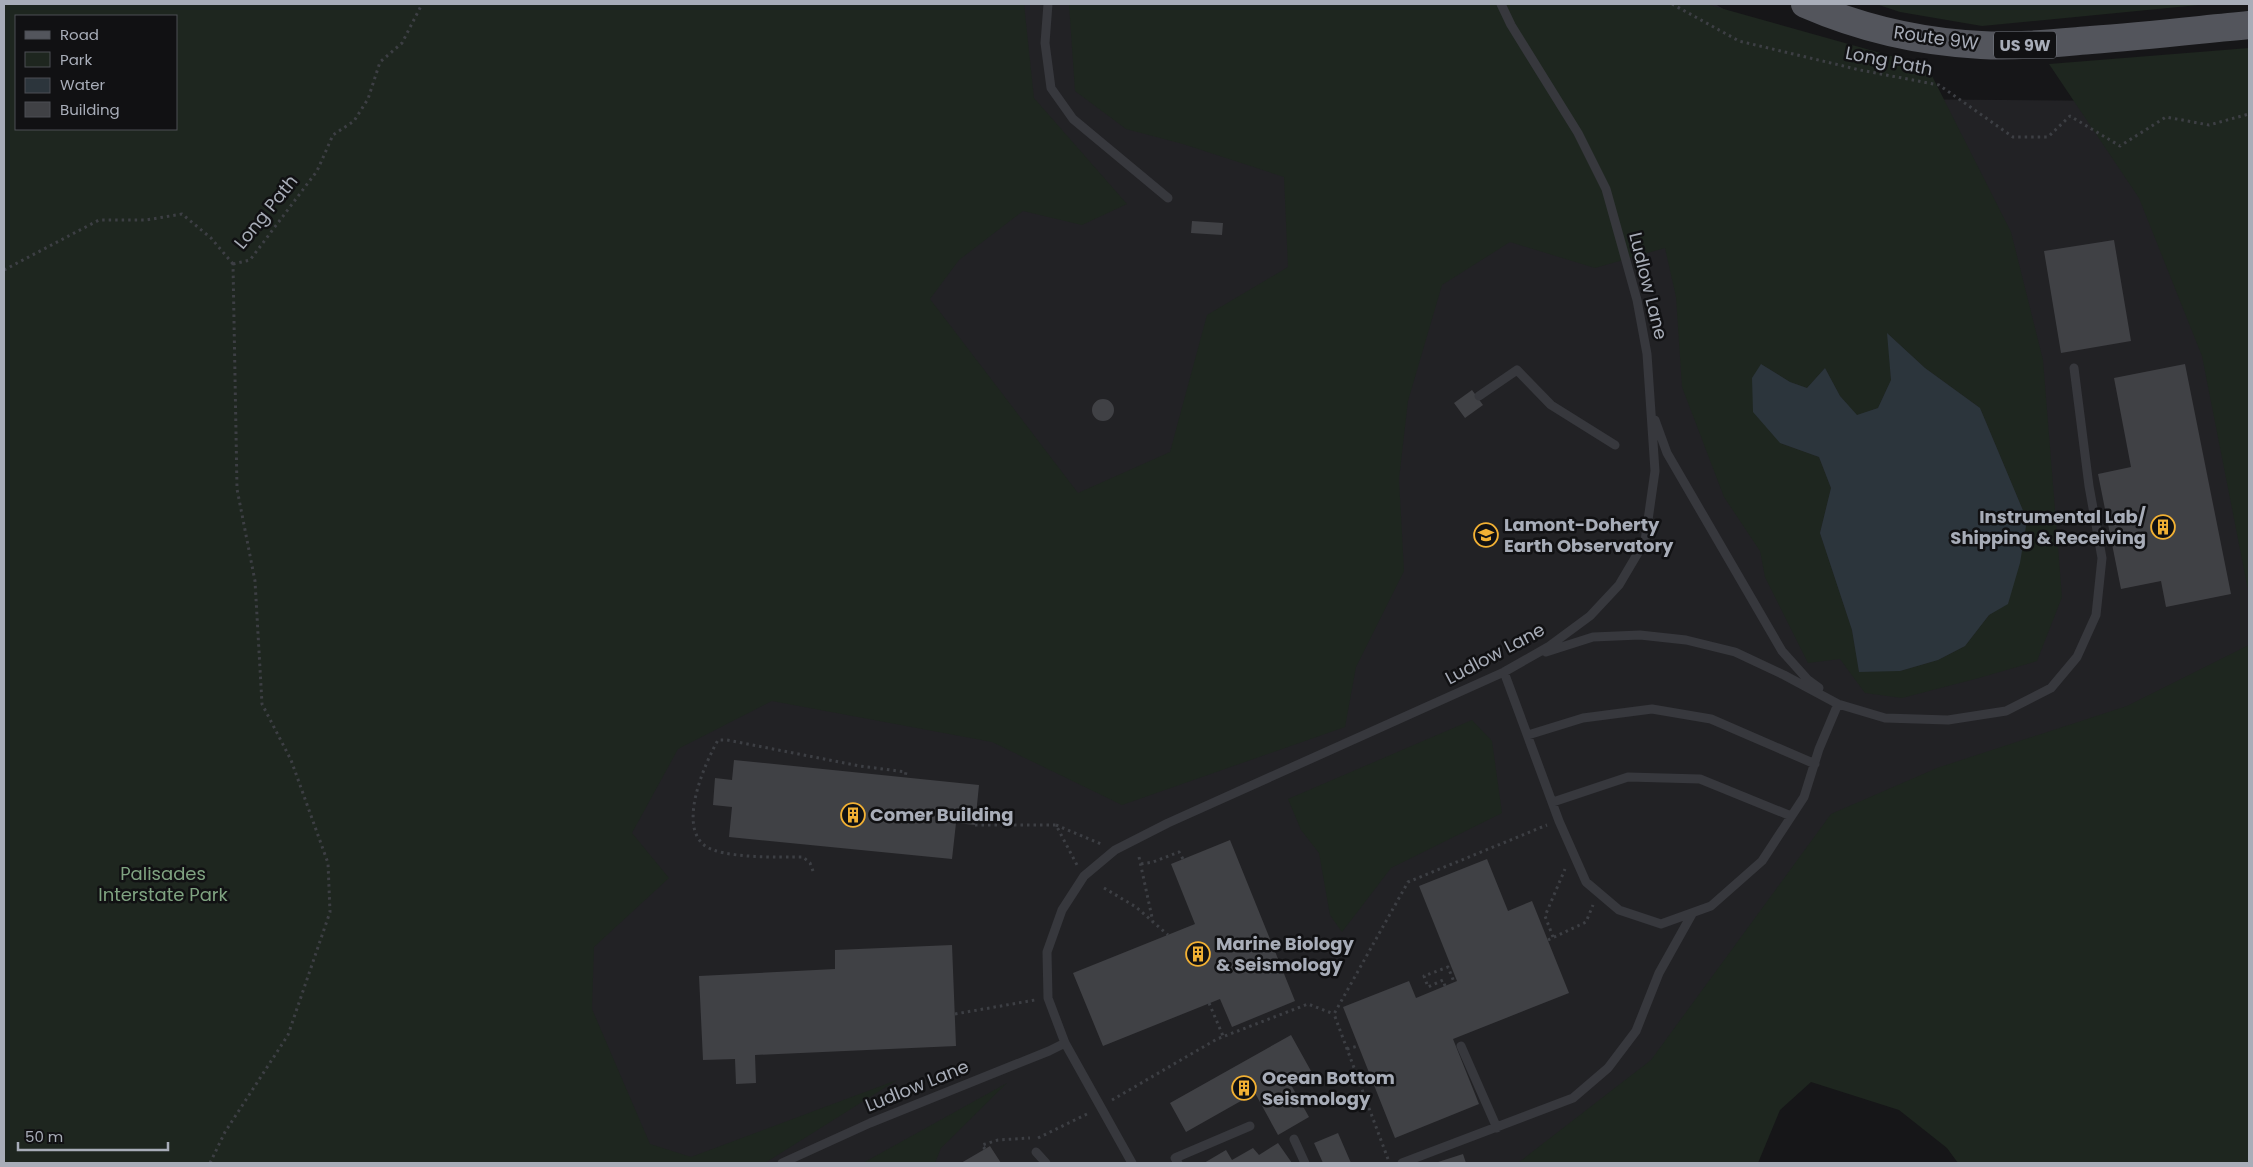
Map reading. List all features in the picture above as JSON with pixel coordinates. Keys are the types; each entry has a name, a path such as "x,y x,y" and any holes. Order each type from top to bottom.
{"main road":[{"name":"Route 9W","path":"1806,4 1848,20 1884,30 1941,41 1982,45 2076,41 2249,25"}],"lane":[{"path":"1048,4 1045,43 1051,88 1074,119 1168,198"},
{"name":"Ludlow Lane","path":"1132,1163 1065,1042 1048,998 1047,952 1062,910 1084,876 1115,850 1168,823 1504,672 1548,647 1590,616 1619,585 1645,541 1655,471 1647,354 1637,300 1606,189 1578,132 1511,25 1501,4"},
{"path":"1838,704 1814,764 1804,797 1762,861 1711,906 1661,924 1619,910 1586,882 1559,820 1504,672 1550,651 1593,637 1640,635 1686,640 1735,652 1784,674 1838,704 1885,718 1948,720 2006,711 2051,688 2077,657 2096,614 2102,558 2089,486 2074,368"},
{"path":"1478,396 1517,370 1551,405 1615,446"},
{"path":"1652,409 1667,453 1782,651 1808,680 1838,704"},
{"path":"1528,735 1583,718 1652,709 1711,719 1814,764"},
{"path":"1553,802 1628,777 1700,779 1791,816"},
{"path":"1402,1163 1574,1098 1608,1068 1636,1031 1659,973 1692,914"},
{"name":"Ludlow Lane","path":"782,1163 861,1127 1050,1051 1065,1042"},
{"path":"1461,1046 1497,1128"},
{"path":"1178,1163 1174,1158 1250,1126"},
{"path":"1294,1139 1305,1163"},
{"path":"1036,1152 1046,1163"}],"path":[{"name":"Long Path","path":"4,270 99,220 146,220 182,214 211,238 233,264 250,260 317,171 334,135 354,121 368,99 380,62 402,43 422,4"},
{"name":"Long Path","path":"1672,4 1739,41 1860,70 1939,85 2013,137 2048,137 2070,116 2120,146 2166,117 2209,125 2249,114"},
{"path":"210,1163 224,1132 288,1035 330,912 328,863 291,760 262,704 255,581 237,488 233,264"},
{"path":"813,871 810,863 803,857 726,854 704,845 700,840 696,834 694,822 695,799 710,754 718,740 727,740 860,766 906,772 905,777"},
{"path":"1334,1014 1408,882 1559,820"},
{"path":"975,825 1056,825 1115,850"},
{"path":"1056,825 1084,876"},
{"path":"1141,864 1153,862 1179,852 1182,859"},
{"path":"1139,857 1153,923"},
{"path":"1553,938 1545,916 1566,868"},
{"path":"1104,888 1136,907 1168,935"},
{"path":"1445,986 1443,980 1428,986 1424,976 1448,967 1454,982"},
{"path":"955,1014 1048,998"},
{"path":"1209,1003 1224,1036"},
{"path":"985,1149 982,1146 998,1140 1040,1138 1100,1107 1224,1036 1308,1004 1334,1014 1389,1163"},
{"path":"1347,1049 1358,1046"}],"shaded area":[{"name":"Lamont-Doherty Earth Observatory","path":"1002,4 1715,4 1877,99 2118,101 2249,176 2249,703 1700,1053 1555,1163 403,1163"}],"green space":[{"name":"Palisades Interstate Park","path":"4,4 1024,4 1034,98 1127,204 1082,225 1023,211 959,260 930,299 1078,493 1170,452 1207,315 1288,267 1284,177 1183,144 1126,129 1075,91 1069,4 1706,4 1927,66 2011,232 2043,360 2062,597 2037,661 1902,698 1865,693 1840,659 1808,663 1765,577 1760,551 1724,497 1682,387 1676,297 1665,248 1595,268 1510,242 1442,285 1408,401 1399,479 1404,571 1356,667 1345,727 1122,805 992,742 772,701 678,749 632,833 669,878 594,947 592,1009 650,1144 691,1157 897,1080 765,1163 4,1163","holes":["1888,334 1925,368 1980,408 2027,520 2008,603 1989,615 1965,646 1938,660 1900,671 1859,671 1852,630 1820,533 1831,488 1819,457 1780,443 1761,364 1790,382 1807,388 1825,368 1840,396 1857,416 1878,408 1891,380"]},
{"path":"1876,4 2209,4 1982,26 1900,12"},
{"path":"2249,48 2249,595 2202,356 2139,198 2049,64"},
{"path":"2249,645 2249,1163 1958,1163 1947,1148 1899,1110 1811,1082 1780,1110 1758,1163 1518,1163 1651,1060 1831,814 1937,768 2127,706"},
{"path":"1472,720 1492,741 1502,813 1391,868 1342,932 1330,915 1319,853 1301,830 1288,799"},
{"path":"1007,1083 941,1148 935,1163 863,1163"}],"water":[{"path":"1887,333 1925,368 1980,408 2027,520 2020,563 2008,604 1989,615 1965,646 1938,660 1900,671 1859,672 1852,630 1820,533 1831,488 1819,457 1780,443 1753,412 1752,378 1761,364 1790,382 1807,388 1825,368 1840,396 1857,415 1878,408 1891,380"}],"building":[{"path":"1192,221 1223,223 1222,235 1191,233"},
{"path":"2114,240 2131,341 2061,353 2044,251"},
{"name":"Instrumental Lab/ Shipping & Receiving","path":"2185,364 2231,594 2166,607 2161,581 2121,589 2098,474 2131,467 2114,378"},
{"path":"1472,390 1483,405 1465,418 1454,403"},
{"path":"1099,399 1107,399 1114,406 1114,414 1107,421 1099,421 1092,414 1092,406"},
{"name":"Comer Building","path":"734,760 979,785 975,825 956,823 952,859 729,837 732,807 713,805 715,778 732,780"},
{"name":"Marine Biology & Seismology","path":"1230,840 1295,1001 1232,1027 1220,999 1103,1046 1073,973 1195,924 1171,864"},
{"path":"1487,859 1508,911 1532,901 1569,993 1453,1039 1479,1104 1395,1138 1343,1007 1409,981 1416,998 1457,981 1419,886"},
{"path":"952,945 956,1046 755,1055 756,1083 736,1084 735,1059 703,1060 699,976 835,969 835,950"},
{"name":"Ocean Bottom Seismology","path":"1291,1035 1311,1071 1290,1083 1309,1117 1278,1135 1255,1093 1186,1132 1170,1103"},
{"path":"1338,1133 1351,1163 1323,1163 1314,1143"},
{"path":"1278,1143 1292,1163 1204,1163 1226,1150 1232,1160 1253,1148 1259,1155"},
{"path":"990,1146 1001,1163 961,1163 985,1149"},
{"path":"1463,1154 1466,1163 1435,1163"}],"place":[{"name":"Instrumental Lab/ Shipping & Receiving","path":"2163,527"},
{"name":"Lamont-Doherty Earth Observatory","path":"1486,535"},
{"name":"Comer Building","path":"853,815"},
{"name":"Marine Biology & Seismology","path":"1198,954"},
{"name":"Ocean Bottom Seismology","path":"1244,1088"}]}
